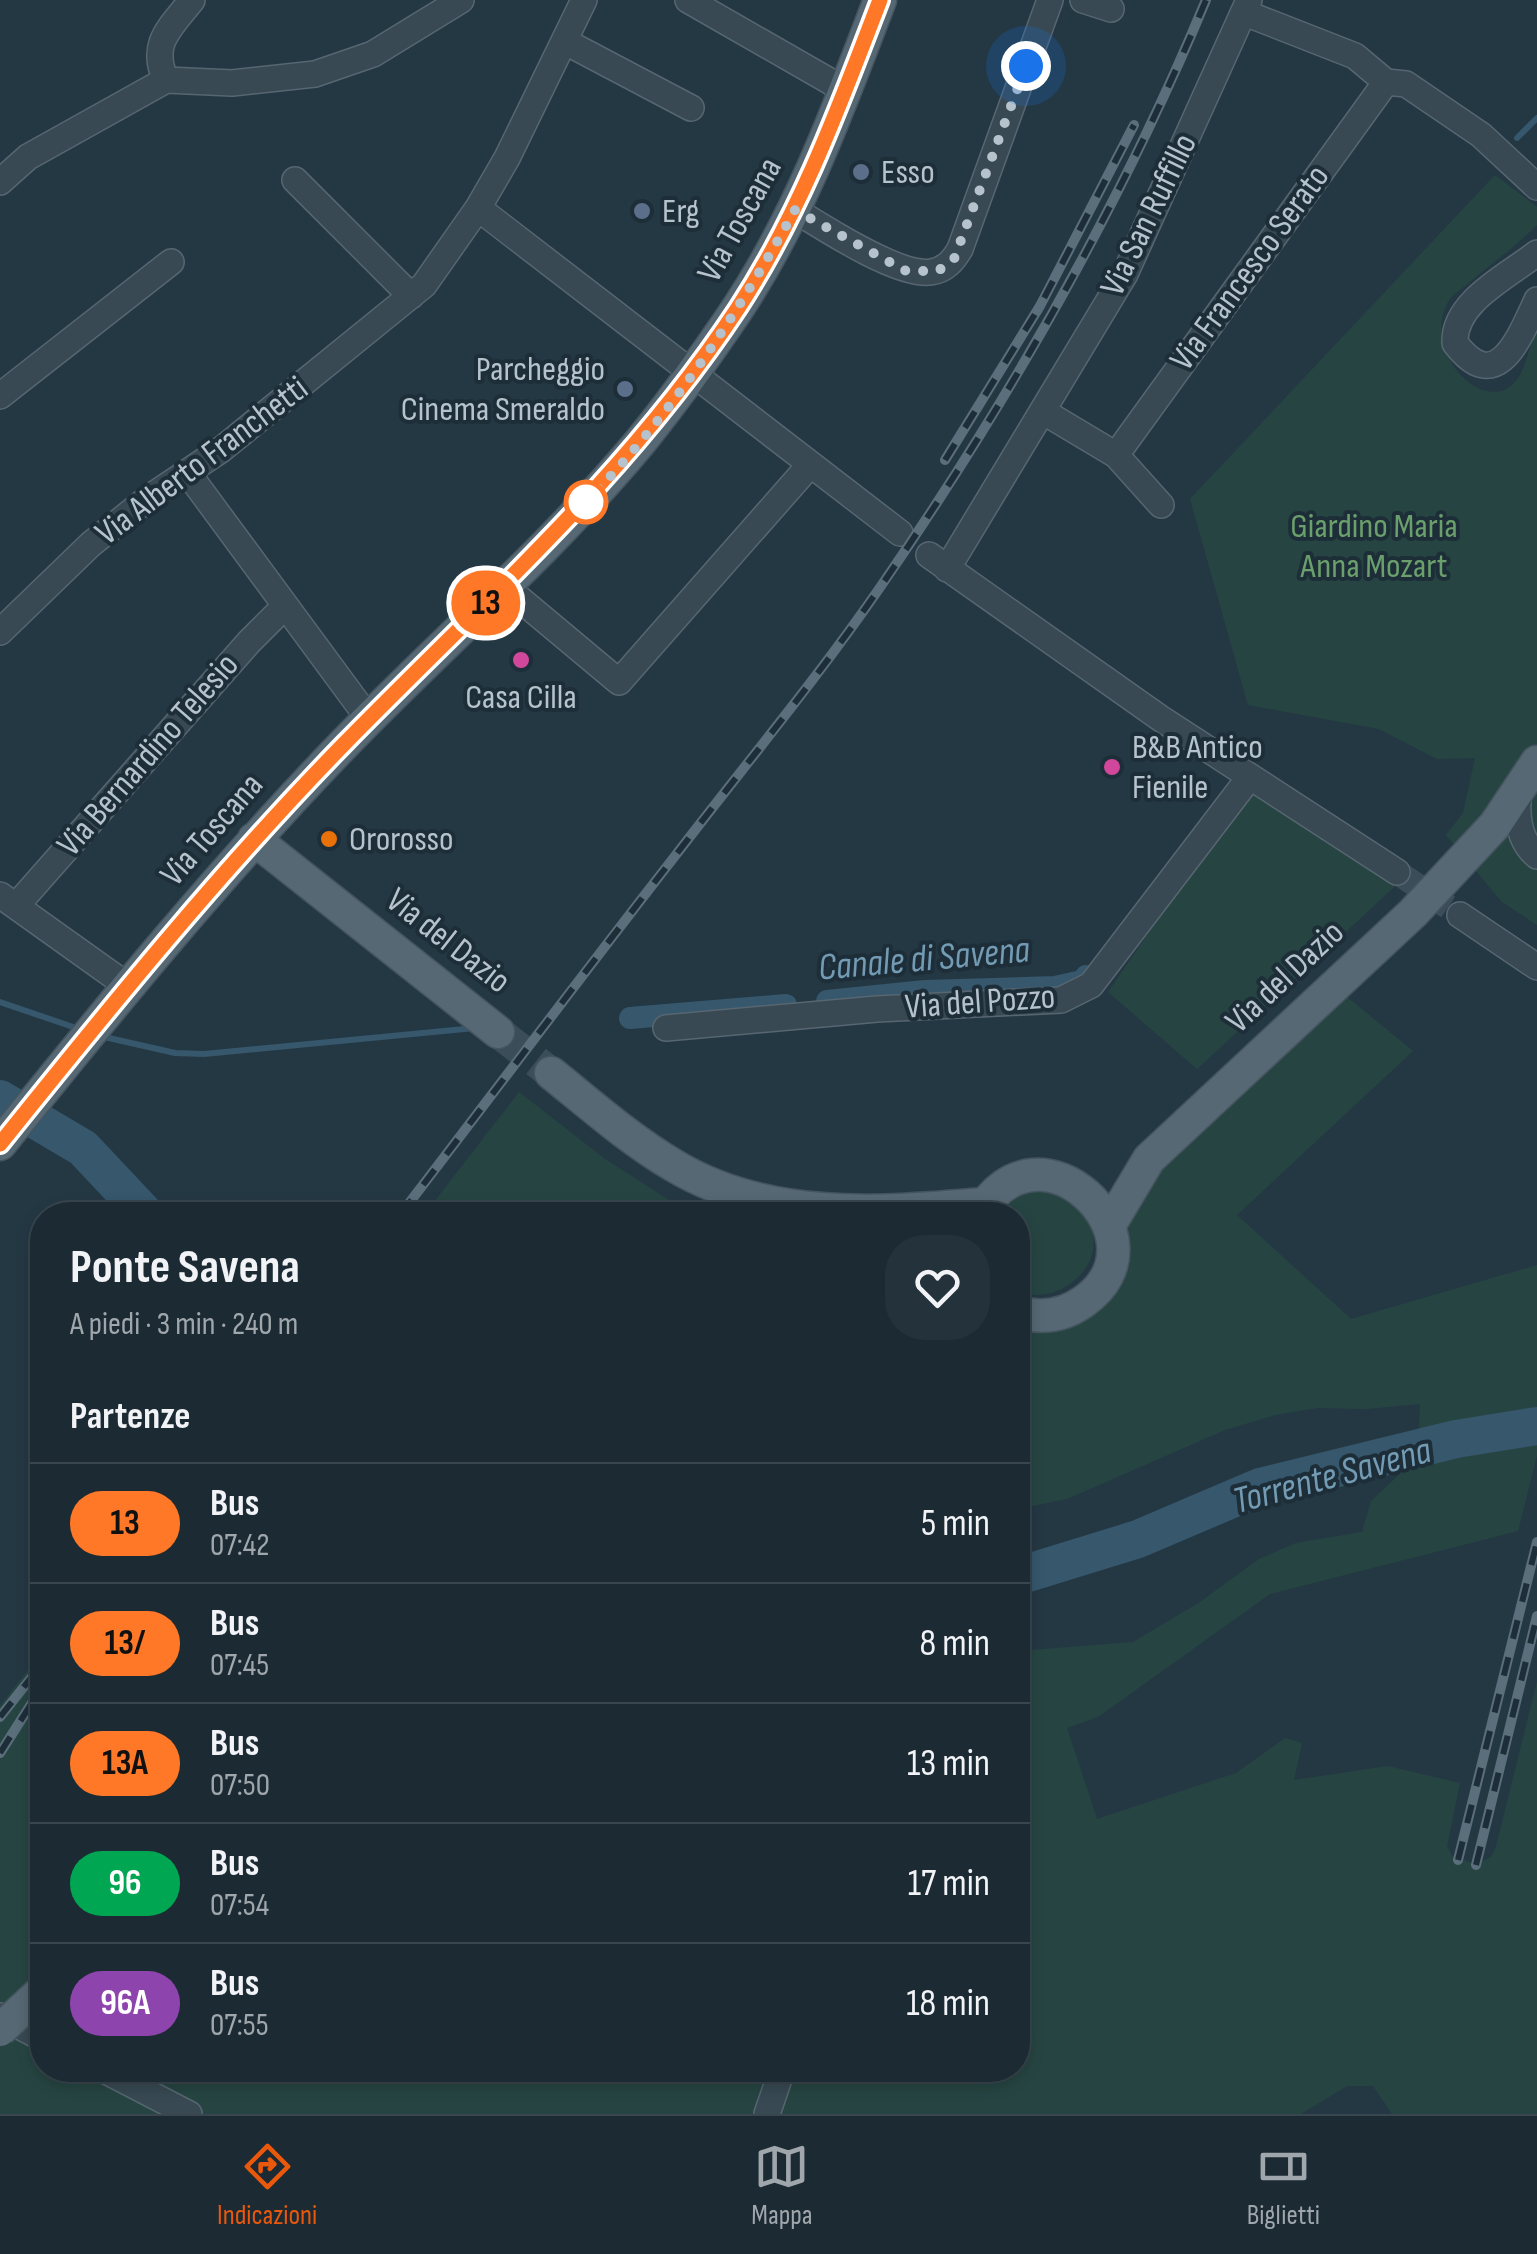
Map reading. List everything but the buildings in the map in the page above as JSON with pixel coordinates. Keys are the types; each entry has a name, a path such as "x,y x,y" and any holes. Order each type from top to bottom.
{"main road":[{"name":"Via Toscana","path":"0,1144 106,1011 254,838 586,502 694,373 740,305 795,210 880,0"},
{"name":"Via del Dazio","path":"1030,1314 1050,1316 1087,1300 1109,1266 1109,1226 1149,1159 1413,913 1496,826 1537,762"},
{"name":"Via del Dazio","path":"254,838 498,1032"},
{"name":"Via del Dazio","path":"551,1074 675,1167 739,1194 776,1202"},
{"name":"Via del Dazio","path":"988,1202 996,1192 1026,1177 1060,1178 1076,1185 1149,1159"},
{"path":"1076,1185 1090,1195 1109,1226"},
{"path":"0,2030 30,2002"}],"street":[{"path":"166,80 158,62 163,36 192,0"},
{"path":"0,182 28,157 166,80 232,83 315,74 373,54 461,0"},
{"name":"Via Alberto Franchetti","path":"0,632 91,544 146,500 222,450 424,285 478,208 507,158 584,0"},
{"path":"688,0 846,90"},
{"path":"795,210 906,271 929,273 948,266 960,249 1050,0"},
{"path":"1083,0 1111,10"},
{"path":"1247,6 1355,56 1386,82 1406,84 1481,135 1537,187"},
{"name":"Via San Ruffillo","path":"1247,6 1125,274 1044,412 938,562 1249,778"},
{"path":"564,41 691,108"},
{"name":"Via Francesco Serato","path":"1109,452 1386,82"},
{"path":"295,180 411,296"},
{"path":"478,208 900,533"},
{"path":"1537,253 1470,305 1458,319 1455,343 1476,364 1490,366 1502,360 1516,344 1537,300"},
{"path":"0,396 172,262"},
{"path":"1044,412 1109,452 1161,505"},
{"path":"503,585 620,682 810,466"},
{"path":"187,472 284,608 370,719"},
{"name":"Via Bernardino Telesio","path":"8,900 284,608"},
{"path":"1249,778 1398,872"},
{"name":"Via del Pozzo","path":"666,1028 878,1009 1061,1000 1092,985 1249,778"},
{"path":"1518,790 1518,821 1534,853"},
{"path":"1472,851 1508,846 1534,853"},
{"path":"8,900 129,986"},
{"path":"1460,916 1537,966"},
{"path":"0,2016 30,2032"},
{"path":"127,2082 189,2114"},
{"path":"767,2114 778,2082"}],"green space":[{"name":"Giardino Maria Anna Mozart","path":"1495,175 1537,207 1537,225 1449,300 1442,321 1443,342 1462,377 1477,388 1493,392 1509,388 1521,373 1537,322 1537,925 1501,901 1446,835 1463,813 1475,758 1437,759 1379,729 1248,705 1190,499"},
{"path":"1252,782 1403,879 1197,1069 1108,992"},
{"path":"1346,996 1413,1051 1237,1215 1351,1319 1537,1265 1537,1455 1518,1531 1270,1594 1098,1717 1067,1728 1097,1819 1236,1773 1285,1738 1302,1743 1294,1780 1388,1766 1460,1783 1447,1846 1453,1857 1476,1864 1491,1857 1496,1847 1537,1681 1537,2114 1392,2114 1373,2086 1347,2086 1301,2114 0,2114 0,1706 30,1667 30,2082 1030,2082 1030,1650 1133,1642 1200,1602 1259,1559 1296,1543 1362,1532 1371,1501 1404,1470 1419,1429 1420,1404 1317,1408 1275,1415 1225,1430 1067,1499 1030,1507 1030,1322 1063,1321 1140,1188"},
{"path":"519,1092 605,1159 672,1202 434,1202"},
{"path":"1030,1187 1073,1201 1092,1231 1089,1262 1080,1276 1051,1293 1030,1294 1030,1202 1009,1202"}],"waterway":[{"name":"Canale di Savena","path":"1517,138 1537,118"},
{"name":"Canale di Savena","path":"827,1001 925,991 1055,987 1082,981 1086,976"},
{"name":"Canale di Savena","path":"0,1002 79,1029"},
{"name":"Canale di Savena","path":"630,1018 786,1005"},
{"name":"Canale di Savena","path":"100,1036 175,1053 204,1054 475,1028"},
{"name":"Torrente Savena","path":"0,1099 83,1148 134,1202"},
{"name":"Torrente Savena","path":"1030,1572 1138,1539 1260,1487 1456,1439 1537,1426"}],"tunnel":[{"path":"1397,872 1460,915"},
{"path":"498,1032 551,1073"}],"railway":[{"path":"410,1202 832,655 928,516 1017,374 1099,228 1206,0"},
{"path":"945,460 1040,306 1134,125"},
{"path":"1458,1860 1537,1542"},
{"path":"1476,1865 1537,1616"},
{"path":"0,1717 30,1679"},
{"path":"0,1753 30,1706"}],"bus line":[{"name":"13","path":"0,1144 106,1011 254,838 586,502 694,373 740,305 795,210 880,0"}],"place":[{"name":"Esso","path":"861,172"},
{"name":"Erg","path":"642,211"},
{"name":"Parcheggio Cinema Smeraldo","path":"625,389"},
{"name":"Casa Cilla","path":"521,660"},
{"name":"B&B Antico Fienile","path":"1112,767"},
{"name":"Ororosso","path":"329,839"}],"route":[{"path":"586,502 694,373 740,305 795,210 906,271 929,273 948,266 960,249 1026,66"}]}
